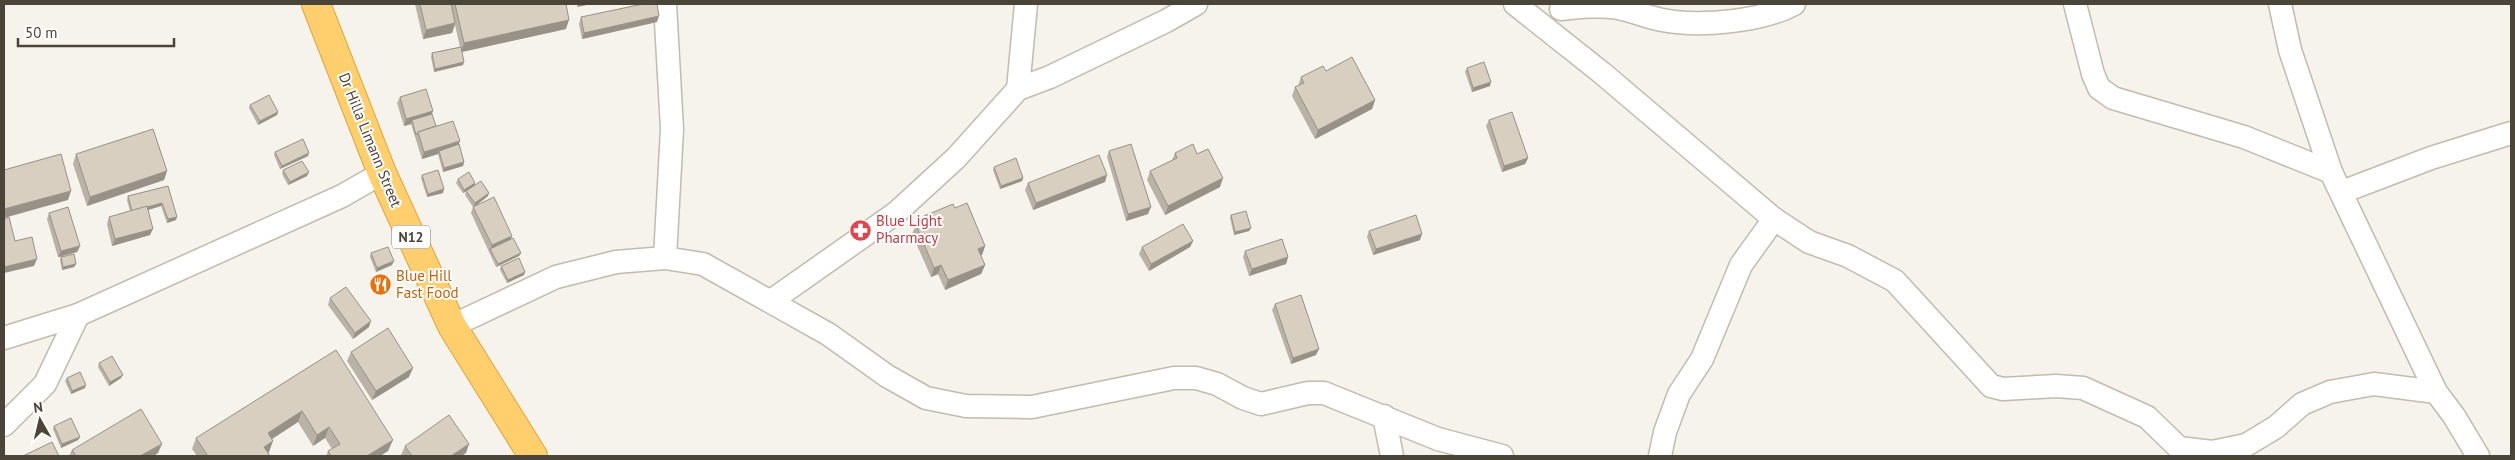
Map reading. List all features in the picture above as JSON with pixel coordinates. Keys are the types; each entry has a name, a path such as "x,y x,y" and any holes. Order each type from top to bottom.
{"highway":[{"name":"Dr Hilla Limann Street","path":"316,4 382,173 452,326 534,456"}],"street":[{"path":"665,4 672,129 665,258"},
{"path":"1018,89 1026,4"},
{"path":"771,301 896,213 956,158 1018,89 1050,77 1166,21 1196,4"},
{"path":"1515,4 1564,42 1774,219 1809,242 1848,256 1895,281 1991,386 2003,389 2056,386 2083,388 2147,417 2176,452 2212,452 2246,446 2276,427 2302,404 2330,392 2374,384 2436,392"},
{"path":"1564,42 1560,6 1618,8 1664,20 1702,22 1750,18 1794,4"},
{"path":"2074,4 2093,74 2099,88 2113,98 2244,137 2331,172"},
{"path":"2280,4 2290,50 2331,172 2436,392 2478,456"},
{"path":"2342,192 2431,158 2511,133"},
{"path":"4,338 78,315 342,196 382,173"},
{"path":"1660,456 1665,432 1679,394 1702,359 1741,265 1774,219"},
{"path":"452,326 556,277 616,262 665,258 703,264 828,334 887,376 926,398 966,406 1032,408 1174,378 1196,378 1217,384 1243,398 1261,404 1308,393 1324,393 1438,438 1502,456"},
{"path":"4,425 45,384 78,315"},
{"path":"1384,416 1392,456"}],"building":[{"path":"420,4 451,4 455,23 426,30"},
{"path":"455,4 566,4 569,20 464,43"},
{"path":"643,4 657,4 659,16 584,33 581,17"},
{"path":"461,47 464,62 435,69 432,53"},
{"path":"1352,57 1375,100 1318,130 1295,87 1304,83 1301,77 1323,66 1326,71"},
{"path":"1484,62 1491,82 1473,88 1467,68"},
{"path":"426,89 433,111 406,119 400,97"},
{"path":"269,95 278,112 260,121 250,105"},
{"path":"1512,112 1528,158 1504,166 1489,120"},
{"path":"432,114 436,126 418,132 416,135 412,120"},
{"path":"453,121 460,141 424,152 418,132"},
{"path":"153,129 167,171 90,197 76,154"},
{"path":"303,139 309,153 282,166 275,152"},
{"path":"459,144 464,162 444,168 439,151"},
{"path":"1131,144 1151,207 1128,214 1109,151"},
{"path":"1193,144 1197,154 1208,149 1223,178 1168,206 1150,171 1177,158 1175,153"},
{"path":"61,154 71,191 4,209 4,170"},
{"path":"1099,155 1107,175 1036,203 1028,183"},
{"path":"1016,158 1023,178 1001,186 994,167"},
{"path":"302,161 309,172 290,182 283,170"},
{"path":"438,170 444,189 428,194 422,175"},
{"path":"469,172 475,183 464,190 458,179"},
{"path":"481,181 489,193 475,203 466,191"},
{"path":"168,186 177,217 168,219 162,203 132,211 128,196"},
{"path":"494,197 512,236 492,245 473,207"},
{"path":"967,203 985,246 978,249 985,265 948,280 941,265 934,268 916,225 926,221 924,216 953,204 955,208"},
{"path":"147,206 153,229 115,239 109,217"},
{"path":"68,207 80,246 61,251 49,213"},
{"path":"1246,211 1251,228 1235,232 1231,215"},
{"path":"1416,215 1422,234 1376,249 1369,231"},
{"path":"9,217 15,241 32,237 37,259 4,267 4,219"},
{"path":"1183,224 1193,241 1151,264 1142,247"},
{"path":"513,238 521,253 498,264 490,249"},
{"path":"1282,239 1288,257 1252,269 1245,251"},
{"path":"388,247 394,261 377,268 371,253"},
{"path":"74,254 76,264 63,267 61,257"},
{"path":"519,258 525,272 508,280 501,266"},
{"path":"346,287 371,321 355,333 330,298"},
{"path":"1301,295 1319,349 1293,358 1275,304"},
{"path":"388,328 413,368 376,391 351,352"},
{"path":"336,350 393,440 367,456 331,456 328,451 340,444 329,427 317,435 302,411 268,433 273,441 264,447 270,456 208,456 196,438"},
{"path":"112,356 123,375 110,382 99,363"},
{"path":"80,372 86,385 72,391 67,378"},
{"path":"141,409 162,444 140,456 76,456 72,450"},
{"path":"449,415 469,444 451,456 412,456 405,446"},
{"path":"71,418 80,437 62,444 54,426"},
{"path":"52,442 59,456 23,456"}],"place":[{"name":"Blue Light Pharmacy","path":"860,230"},
{"name":"Blue Hill Fast Food","path":"380,285"}]}
